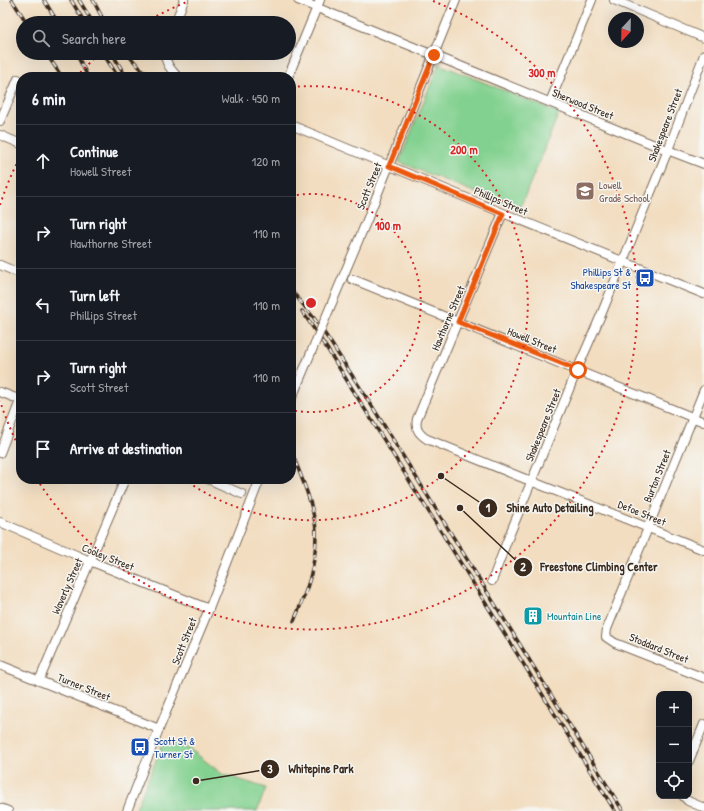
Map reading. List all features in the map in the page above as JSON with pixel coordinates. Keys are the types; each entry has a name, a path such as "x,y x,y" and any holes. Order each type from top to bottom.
{"street":[{"path":"178,16 184,0"},
{"name":"Sherwood Street","path":"298,0 318,4 434,55 704,164"},
{"name":"Scott Street","path":"296,388 368,220 456,0"},
{"path":"550,102 592,0"},
{"path":"614,0 704,38"},
{"path":"296,58 318,4"},
{"name":"Shakespeare Street","path":"492,581 668,150 704,55"},
{"path":"166,60 169,68 173,72"},
{"path":"290,72 295,60"},
{"path":"0,121 16,84"},
{"name":"Phillips Street","path":"296,127 503,214 704,294"},
{"path":"0,135 16,142"},
{"name":"Hawthorne Street","path":"418,430 416,425 417,420 503,214"},
{"path":"0,265 16,272"},
{"name":"Howell Street","path":"352,279 704,422"},
{"name":"Burton Street","path":"606,637 607,629 704,390"},
{"path":"0,392 16,398"},
{"path":"0,453 16,413"},
{"name":"Defoe Street","path":"418,430 421,435 427,439 704,550"},
{"name":"Waverly Street","path":"39,680 123,484"},
{"path":"219,484 242,494"},
{"name":"Scott Street","path":"127,811 209,610 258,484"},
{"name":"Cooley Street","path":"0,522 209,610"},
{"name":"Stoddard Street","path":"606,637 614,642 704,678"},
{"name":"Turner Street","path":"0,665 160,730"},
{"path":"692,754 704,724"},
{"path":"686,799 704,808"},
{"path":"0,808 8,811"}],"green space":[{"path":"439,64 559,113 519,210 399,162"},
{"path":"167,740 190,749 222,774 266,788 257,811 135,811 162,745"}],"railway":[{"path":"12,0 22,16"},
{"path":"44,0 54,16"},
{"path":"71,0 81,16"},
{"path":"79,0 89,16"},
{"path":"93,0 101,16"},
{"path":"51,60 59,72"},
{"path":"80,60 86,72"},
{"path":"107,60 115,72"},
{"path":"116,60 123,72"},
{"path":"133,60 144,72"},
{"path":"296,296 314,318 372,406 623,811"},
{"path":"302,311 328,350 615,811"},
{"path":"294,621 306,590 316,547 316,532 311,504 296,463"}],"place":[{"name":"Lowell Grade School","path":"585,191"},
{"name":"Phillips St & Shakespeare St","path":"645,278"},
{"name":"Shine Auto Detailing","path":"441,476"},
{"name":"Freestone Climbing Center","path":"460,508"},
{"name":"Mountain Line","path":"533,616"},
{"name":"Scott St & Turner St","path":"140,747"},
{"name":"Whitepine Park","path":"196,781"}],"route":[{"path":"434,55 389,166 503,214 458,322 578,370"}]}
